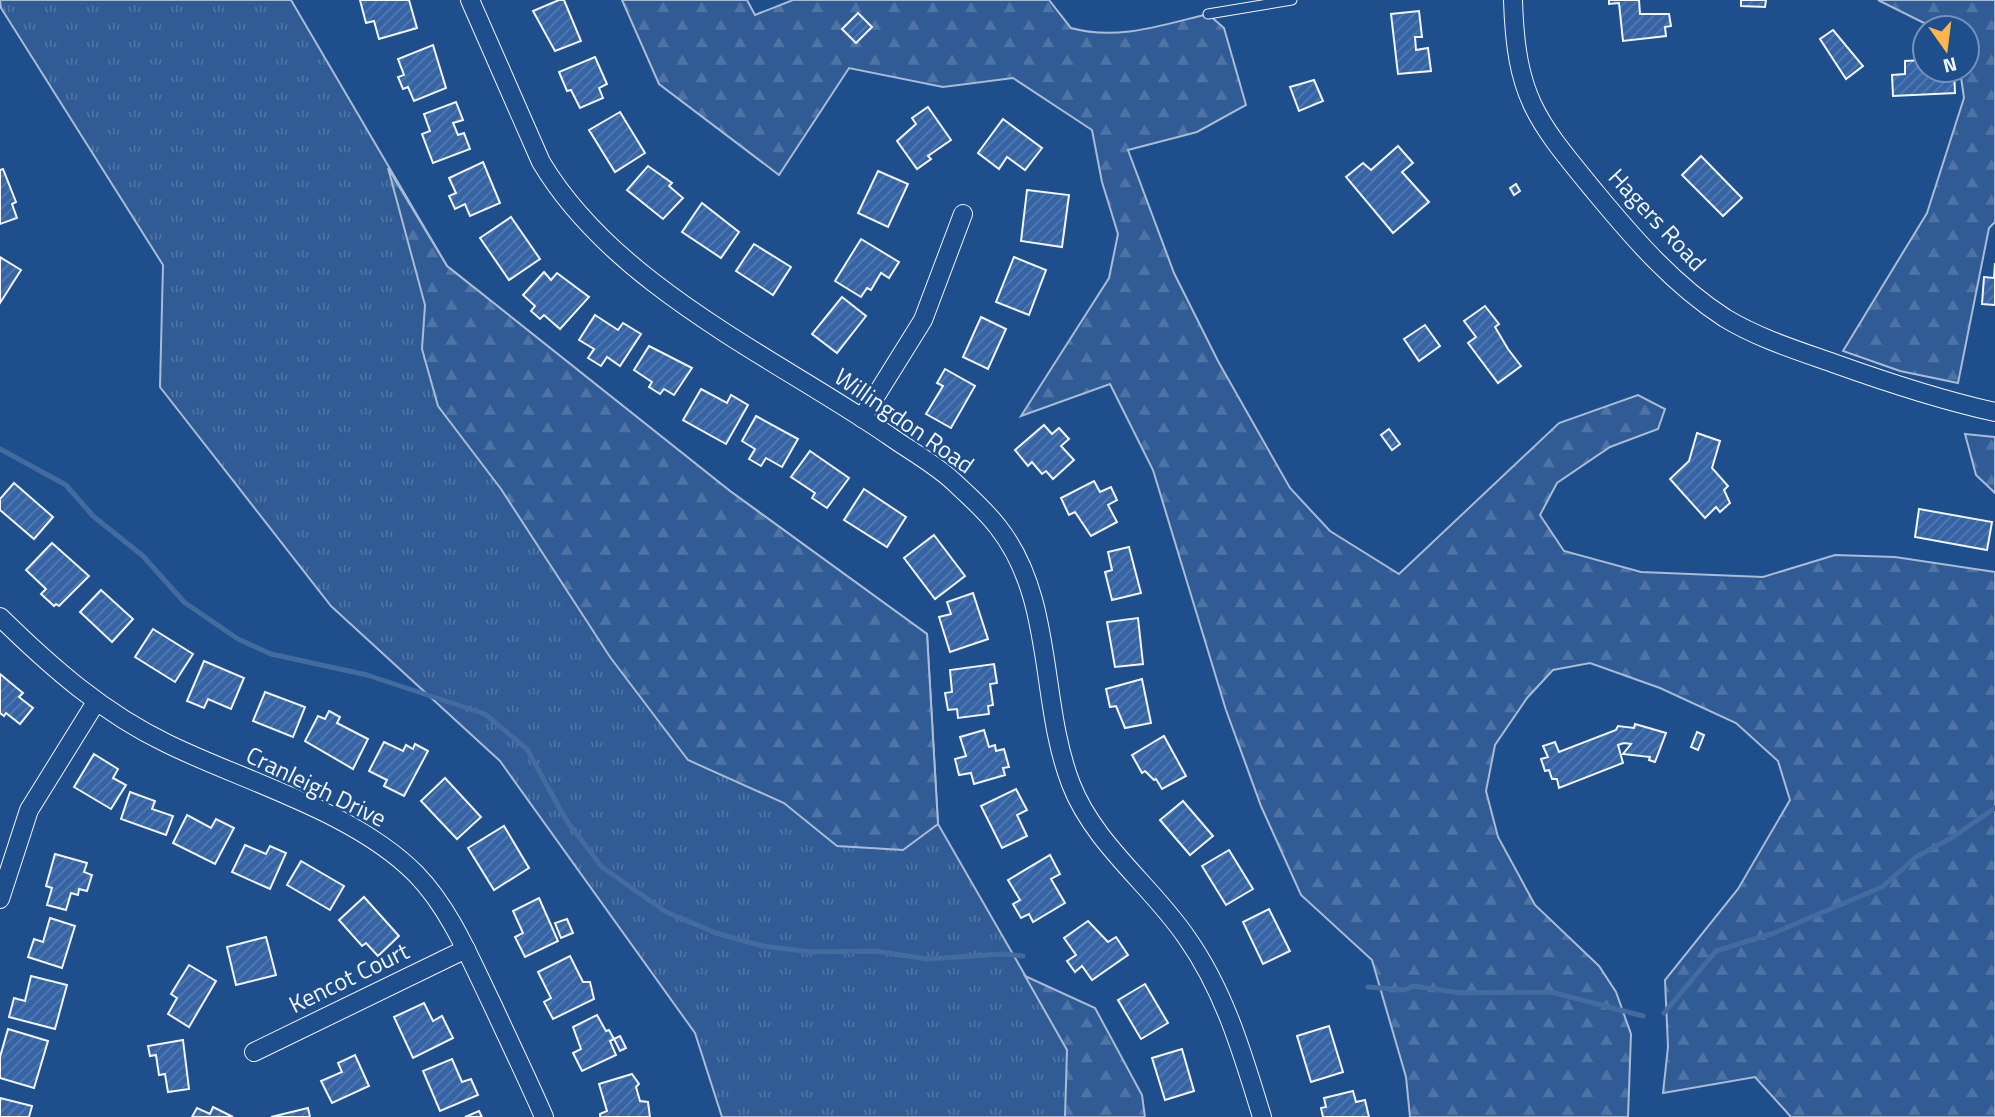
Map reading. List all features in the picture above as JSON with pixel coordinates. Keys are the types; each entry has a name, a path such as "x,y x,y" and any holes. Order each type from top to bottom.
{"street":[{"name":"Willingdon Road","path":"470,0 541,162 555,186 584,220 630,263 687,304 950,478 999,529 1016,557 1038,621 1059,746 1073,788 1100,833 1188,939 1233,1027 1262,1117"},
{"name":"Hagers Road","path":"1513,0 1515,49 1533,110 1549,136 1658,265 1725,317 1783,345 1877,379 1995,412"},
{"path":"862,418 923,320 963,214"},
{"name":"Cranleigh Drive","path":"0,617 52,668 96,702 166,743 323,812 377,843 416,874 444,911 466,949 544,1117"},
{"path":"0,900 29,810 96,702"},
{"name":"Kencot Court","path":"254,1052 466,949"}],"lane":[{"path":"1208,13 1292,0"}],"green space":[{"path":"0,0 291,0 447,266 730,491 927,634 938,824 1068,1050 1084,1117 722,1117 695,1033 500,761 331,606 160,387 163,265 1,8"},
{"path":"622,0 747,0 755,15 793,0 1049,0 1071,28 1106,33 1157,27 1208,14 1224,28 1246,105 1197,132 1128,150 1174,273 1218,361 1290,488 1330,531 1399,574 1559,423 1638,395 1665,409 1658,429 1610,447 1557,483 1540,515 1564,551 1641,572 1763,577 1835,555 1895,557 1995,572 1995,1117 1791,1117 1755,1077 1663,1093 1668,1047 1665,980 1738,889 1790,800 1778,761 1736,723 1660,688 1590,663 1553,670 1527,698 1495,745 1486,791 1498,837 1535,905 1599,966 1616,992 1631,1034 1628,1117 1410,1117 1406,1077 1372,960 1301,895 1261,806 1226,710 1153,470 1110,384 1021,416 1109,278 1118,234 1102,182 1092,130 1013,78 943,87 849,68 779,175 659,84"},
{"path":"1878,0 1995,0 1995,222 1989,228 1958,383 1900,371 1843,351 1927,213 1964,98 1962,84 1981,84 1981,14 1911,14 1911,16"},
{"path":"388,168 447,266 730,491 927,634 938,824 903,850 837,846 784,803 688,760 610,657 501,489 438,406 422,349 425,305"},
{"path":"1965,434 1995,437 1995,493 1976,475"},
{"path":"1025,976 1095,1008 1142,1095 1145,1117 1065,1117 1067,1050"}],"building":[{"path":"360,0 409,0 417,28 379,39 374,21 366,23"},
{"path":"564,0 581,41 555,51 533,11"},
{"path":"1609,0 1639,0 1640,14 1669,14 1671,26 1665,27 1666,36 1623,41 1619,3 1609,4"},
{"path":"1741,0 1766,0 1765,7 1741,6"},
{"path":"1419,11 1422,37 1415,37 1416,50 1428,48 1431,71 1398,74 1391,14"},
{"path":"858,13 872,27 856,43 842,29"},
{"path":"1833,30 1863,66 1846,79 1820,39"},
{"path":"433,45 446,88 414,101 408,87 403,89 398,77 404,75 398,59"},
{"path":"595,57 607,84 599,88 603,98 580,108 571,90 567,91 559,72"},
{"path":"1905,61 1911,61 1911,84 1955,84 1955,93 1893,96 1892,75 1905,74"},
{"path":"1314,80 1323,101 1299,111 1290,87"},
{"path":"456,102 463,120 453,123 458,135 464,133 470,149 433,163 422,134 430,131 424,114"},
{"path":"928,107 951,140 928,156 931,159 917,169 897,141 916,124 912,118"},
{"path":"620,112 645,153 615,172 589,130"},
{"path":"1003,119 1042,148 1025,170 1007,157 999,169 978,153"},
{"path":"1398,146 1413,163 1402,172 1429,202 1393,233 1346,177 1363,163 1371,170"},
{"path":"1701,156 1742,198 1723,216 1682,175"},
{"path":"483,162 500,203 470,216 465,204 455,209 449,196 456,193 449,178"},
{"path":"648,166 672,183 669,186 683,198 663,219 627,190"},
{"path":"3,169 16,202 12,204 17,218 0,224 0,170"},
{"path":"878,171 908,184 888,227 858,213"},
{"path":"1516,184 1520,191 1514,195 1510,188"},
{"path":"1027,190 1069,195 1062,247 1021,241"},
{"path":"702,203 739,232 721,258 682,232"},
{"path":"511,217 540,259 509,280 480,238"},
{"path":"861,239 899,262 889,278 881,273 871,290 867,288 861,297 835,281"},
{"path":"754,244 791,267 773,295 736,271"},
{"path":"0,257 21,270 0,303"},
{"path":"1014,257 1046,270 1029,315 996,302"},
{"path":"1995,263 1995,305 1982,304 1984,277 1994,278"},
{"path":"544,272 551,280 557,273 589,297 560,329 544,315 540,319 531,311 535,306 523,295"},
{"path":"842,297 866,316 837,353 812,334"},
{"path":"1485,306 1499,324 1495,327 1521,366 1498,383 1468,343 1476,337 1464,321"},
{"path":"595,315 618,330 623,323 641,334 620,366 607,357 601,366 588,358 594,349 579,340"},
{"path":"981,317 1006,329 988,369 963,357"},
{"path":"1425,325 1440,346 1419,361 1404,339"},
{"path":"649,346 692,368 674,395 664,389 660,394 649,387 652,382 634,370"},
{"path":"945,369 975,386 951,428 926,414 943,386 937,383"},
{"path":"701,389 727,403 731,395 748,405 726,444 683,420"},
{"path":"756,416 798,439 782,467 766,458 761,466 749,459 755,449 742,441"},
{"path":"1044,425 1052,434 1059,428 1069,439 1061,446 1074,460 1053,479 1046,471 1042,474 1032,462 1028,466 1015,450"},
{"path":"1389,429 1400,444 1392,450 1381,435"},
{"path":"1697,433 1720,441 1712,468 1728,486 1724,490 1730,503 1720,512 1716,507 1705,518 1670,479 1689,461"},
{"path":"810,451 849,478 827,508 812,498 815,493 791,477"},
{"path":"1094,481 1100,492 1111,487 1117,500 1108,505 1117,522 1091,536 1075,512 1069,515 1061,498"},
{"path":"14,483 53,517 34,539 0,510 0,499"},
{"path":"864,489 906,517 887,547 844,520"},
{"path":"1919,509 1992,522 1987,550 1915,537"},
{"path":"934,535 965,576 935,599 904,558"},
{"path":"52,543 89,576 59,606 54,606 41,594 46,589 26,570"},
{"path":"1129,547 1141,593 1112,600 1105,572 1112,570 1108,552"},
{"path":"101,590 133,619 112,642 80,612"},
{"path":"973,593 988,639 950,652 939,617 951,614 947,602"},
{"path":"1138,618 1143,664 1115,667 1107,622"},
{"path":"153,629 193,654 175,682 135,657"},
{"path":"204,661 244,678 231,709 208,699 204,708 187,701"},
{"path":"994,664 997,683 990,684 993,705 988,706 989,714 958,718 957,709 948,710 945,693 952,692 950,670"},
{"path":"0,674 23,693 19,697 33,708 20,724 6,713 4,716 0,713"},
{"path":"1142,679 1151,723 1125,728 1116,706 1110,707 1106,689"},
{"path":"265,692 305,707 293,737 253,721"},
{"path":"329,711 340,717 337,723 368,739 353,769 305,741 318,716 325,719"},
{"path":"1635,724 1666,733 1655,762 1649,760 1650,757 1623,754 1631,744 1624,743 1618,745 1623,763 1559,788 1557,779 1552,779 1549,770 1545,771 1541,759 1548,757 1543,746 1555,742 1559,752 1616,730 1618,726 1634,728"},
{"path":"984,730 989,747 995,745 996,751 1004,749 1009,767 1003,768 1005,775 974,784 971,773 959,775 955,759 966,756 960,737"},
{"path":"1697,732 1704,735 1698,750 1691,747"},
{"path":"1164,736 1186,776 1162,789 1156,779 1145,771 1142,773 1132,755"},
{"path":"384,742 403,751 406,745 413,749 415,744 428,751 404,796 384,786 387,780 369,771"},
{"path":"94,754 118,769 113,778 126,785 111,809 74,787"},
{"path":"445,778 481,817 457,839 421,801"},
{"path":"1016,789 1027,810 1017,815 1027,836 1002,848 981,806"},
{"path":"130,792 155,801 152,809 173,816 166,835 121,819"},
{"path":"1183,801 1213,836 1190,855 1160,820"},
{"path":"187,815 211,828 216,819 234,828 215,864 173,843"},
{"path":"504,826 529,868 494,890 468,848"},
{"path":"245,845 266,854 270,846 286,853 270,889 232,872"},
{"path":"1229,850 1253,889 1226,905 1202,866"},
{"path":"55,854 87,863 84,872 92,875 87,891 79,889 78,895 71,893 66,910 47,905 52,888 46,886"},
{"path":"1050,855 1060,874 1051,879 1065,903 1033,922 1029,914 1021,918 1013,904 1020,900 1008,880"},
{"path":"301,861 344,886 330,910 287,885"},
{"path":"364,897 399,936 378,956 366,943 362,946 339,920"},
{"path":"539,898 558,941 525,957 515,937 523,933 513,911"},
{"path":"1269,909 1290,951 1263,964 1243,922"},
{"path":"50,918 75,926 62,968 28,957 34,939 43,942"},
{"path":"567,919 573,933 561,938 555,923"},
{"path":"1088,921 1108,942 1116,937 1128,955 1092,980 1082,966 1075,972 1067,961 1076,955 1064,938"},
{"path":"266,937 276,975 236,985 227,947"},
{"path":"570,956 583,982 590,982 594,999 553,1019 544,1002 551,998 538,972"},
{"path":"189,965 216,981 189,1027 168,1014 177,998 171,994"},
{"path":"31,976 67,985 55,1029 9,1017 14,998 25,1001"},
{"path":"1145,984 1168,1023 1141,1039 1118,1000"},
{"path":"424,1003 433,1021 442,1016 453,1038 413,1058 394,1017"},
{"path":"597,1015 614,1039 610,1041 616,1055 582,1071 573,1053 581,1049 573,1027"},
{"path":"1329,1026 1343,1072 1311,1082 1297,1036"},
{"path":"8,1029 48,1041 34,1088 0,1078 0,1057"},
{"path":"620,1036 626,1048 620,1051 614,1039"},
{"path":"183,1040 189,1089 168,1092 165,1074 159,1075 156,1055 150,1056 148,1046"},
{"path":"1182,1049 1194,1091 1165,1100 1152,1058"},
{"path":"355,1055 369,1086 332,1103 321,1081 342,1072 338,1063"},
{"path":"452,1059 462,1082 471,1079 478,1095 440,1111 423,1071"},
{"path":"632,1074 639,1084 636,1087 640,1101 648,1102 650,1117 600,1117 600,1114 607,1111 599,1084"},
{"path":"1353,1091 1356,1102 1365,1100 1369,1117 1323,1117 1321,1108 1326,1107 1324,1098"},
{"path":"0,1098 32,1106 29,1117 0,1117"},
{"path":"213,1107 233,1117 192,1117 197,1108 210,1114"},
{"path":"308,1108 310,1117 271,1117"},
{"path":"479,1111 482,1117 465,1117"}],"waterway":[{"path":"0,449 66,485 93,516 143,556 184,602 238,639 271,654 367,675 485,714 527,749 566,820 602,867 666,912 716,933 762,946 812,952 875,951 927,959 1003,954 1023,956"},
{"path":"1664,1013 1716,951 1774,933 1882,887 1916,857 1953,837 1995,808"},
{"path":"1368,987 1405,990 1413,986 1461,993 1551,992 1643,1016"}]}
